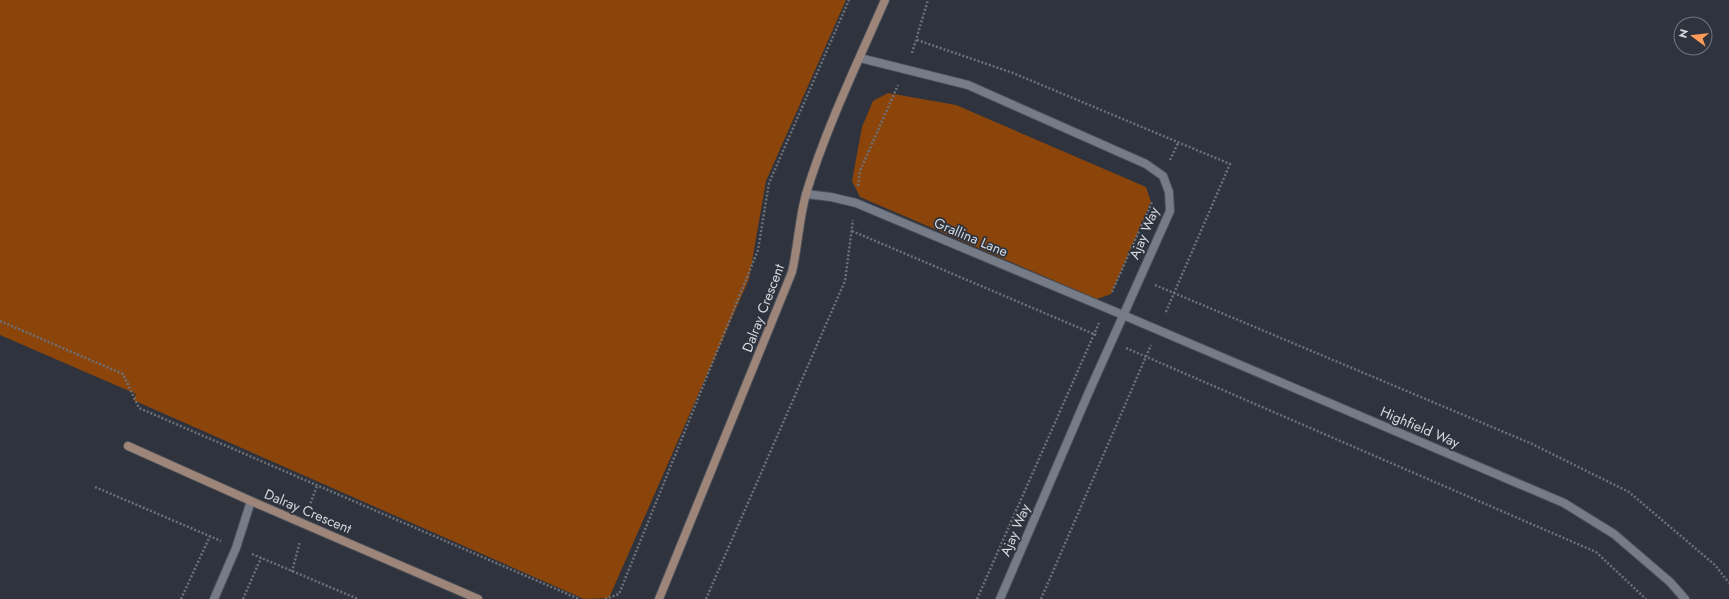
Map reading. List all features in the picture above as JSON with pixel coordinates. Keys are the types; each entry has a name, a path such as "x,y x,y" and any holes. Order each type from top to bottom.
{"street":[{"name":"Dalray Crescent","path":"659,599 792,272 798,246 800,221 806,194 831,126 885,0"},
{"path":"860,58 968,85 1146,164 1163,176"},
{"name":"Ajay Way","path":"1000,599 1111,342 1170,211 1170,192 1163,176"},
{"name":"Grallina Lane","path":"806,194 832,196 856,203 1123,315"},
{"name":"Highfield Way","path":"1123,315 1564,503 1614,534 1670,582 1685,599"},
{"name":"Dalray Crescent","path":"128,446 478,599"},
{"path":"214,599 236,548 251,501"}],"path":[{"path":"605,599 619,594 758,250 769,183 849,0"},
{"path":"706,599 845,281 860,171 897,86 906,70 917,40 928,0"},
{"path":"917,40 1013,73 1230,164 1041,599"},
{"path":"977,599 1178,143"},
{"path":"852,231 1094,334 1596,552 1646,599"},
{"path":"1121,271 1530,443 1629,492 1715,565 1729,583"},
{"path":"0,321 123,374 139,408 579,599"},
{"path":"181,599 210,536"},
{"path":"243,599 261,558"}],"shaded area":[{"path":"0,0 846,0 766,181 749,279 609,598 584,599 133,400 136,394 0,335"},
{"path":"888,93 956,105 1146,187 1151,202 1111,294 1097,299 860,197 852,181 862,127 873,101"}]}
